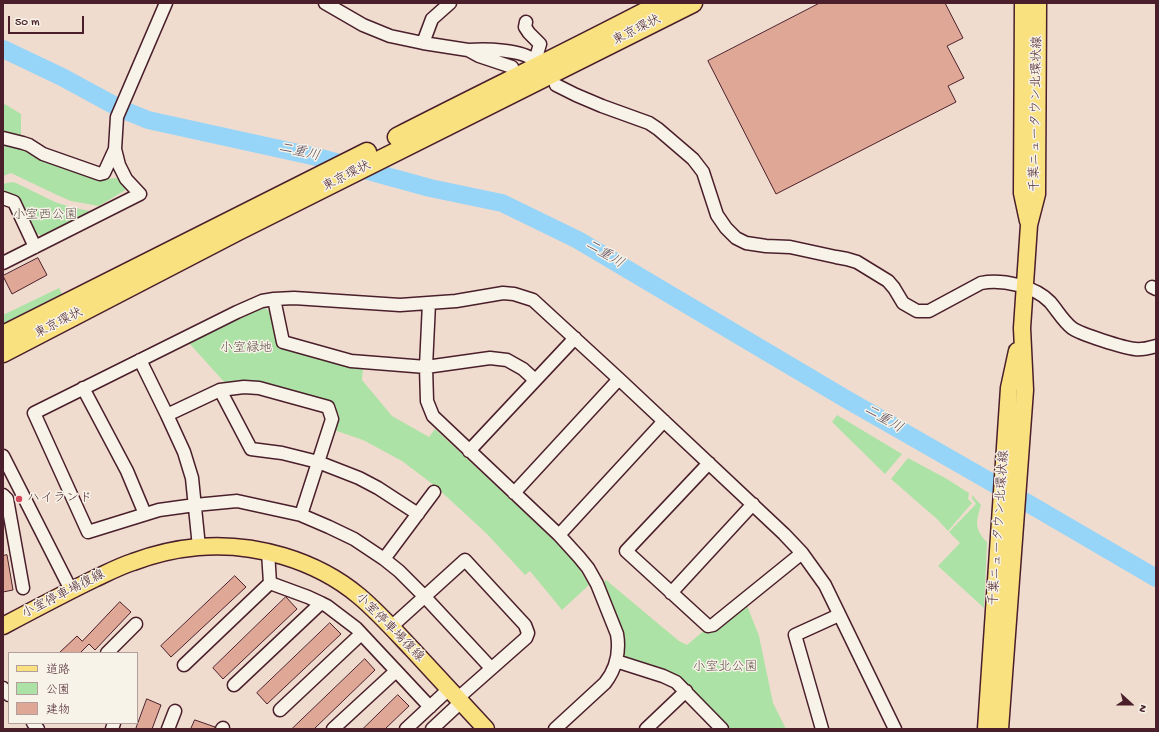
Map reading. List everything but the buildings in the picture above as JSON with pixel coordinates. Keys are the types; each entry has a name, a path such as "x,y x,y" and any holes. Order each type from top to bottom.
{"highway":[{"name":"東京環状","path":"396,144 454,108 537,64 591,40 662,3"},
{"name":"東京環状","path":"3,335 303,192 396,144 693,3"},
{"name":"東京環状","path":"3,353 238,231 303,192"}],"main road":[{"name":"千葉ニュータウン北環状線","path":"1000,729 1015,517 1011,475 1010,388 1022,328 1028,225 1022,193 1023,3"},
{"name":"千葉ニュータウン北環状線","path":"1028,225 1037,194 1038,3"},
{"name":"千葉ニュータウン北環状線","path":"986,729 1001,508 1011,475"},
{"name":"小室停車場復線","path":"3,626 71,590 132,562 178,550 199,547 243,548 268,552 290,558 310,566 328,575 358,595 374,609 486,729"}],"street":[{"path":"3,263 140,194 126,178 119,166 115,149 117,117 166,3"},
{"path":"325,3 363,25 390,36 468,50 483,49 520,53 537,64 540,44 525,27 526,22"},
{"path":"423,43 432,19 450,3"},
{"path":"468,50 479,56 512,67"},
{"path":"556,85 576,95 649,123 658,129 693,160 703,172 717,215 726,228 736,238 746,243 790,247 857,262 888,281 903,303 917,311 929,311 981,283 991,281 1004,282 1037,293 1049,301 1065,321 1076,331 1134,349 1148,349 1156,346"},
{"path":"3,138 23,142 43,154 100,174 104,173 115,149"},
{"path":"3,198 14,202 35,247"},
{"path":"491,668 399,570 354,539 301,515 237,501 159,510 88,532 34,413 262,301 294,298 400,305 456,301 503,293 514,294 533,300 664,420 753,504 802,553 824,585 840,615 895,729"},
{"path":"274,299 283,342 351,361 426,367 490,358 507,360 523,368 535,380"},
{"path":"429,303 426,367 428,401 433,416 559,535 579,557 588,568 597,584 617,634 618,651 616,661 605,683 555,729"},
{"path":"469,451 574,338"},
{"path":"140,360 184,452 192,478 199,547"},
{"path":"514,493 619,379"},
{"path":"167,415 220,390 244,387 259,388 328,407 332,419 301,515"},
{"path":"83,388 127,471 145,514"},
{"path":"220,390 251,448 282,453 318,462 359,478 378,488 418,514"},
{"path":"559,535 664,420"},
{"path":"3,456 8,476 71,590"},
{"path":"709,463 626,551 708,626 713,625 802,553"},
{"path":"384,559 434,492"},
{"path":"3,495 7,499 23,588"},
{"path":"671,593 753,504"},
{"path":"268,552 270,583"},
{"path":"391,627 465,560 525,624 528,633 526,638 456,696 432,729"},
{"path":"270,583 303,594 321,603 356,628 430,707"},
{"path":"184,665 270,583"},
{"path":"234,685 321,603"},
{"path":"822,729 795,635 840,615"},
{"path":"108,652 136,624"},
{"path":"280,710 361,634"},
{"path":"616,661 663,676 676,682 722,729"},
{"path":"333,729 396,671"},
{"path":"646,729 686,691"},
{"path":"406,729 430,707 456,696"},
{"path":"168,729 175,711"}],"green space":[{"path":"3,103 21,114 21,137 3,133"},
{"path":"3,142 21,147 34,156 76,173 102,179 118,178 127,189 99,206 71,201 11,173 3,176"},
{"name":"小室西公園","path":"12,182 55,202 90,211 43,236 32,232 17,196 3,192 3,184"},
{"path":"59,288 65,299 3,330 3,315"},
{"name":"小室緑地","path":"265,308 271,313 278,346 296,352 363,367 362,380 392,416 429,437 435,429 554,540 575,562 589,585 562,610 530,571 525,575 486,533 435,486 402,461 363,440 334,430 339,415 332,402 226,384 189,343 240,317"},
{"path":"837,415 902,454 885,474 832,422"},
{"path":"908,458 969,493 968,499 972,503 948,531 937,519 891,479"},
{"path":"972,495 981,505 977,525 980,533 987,542 984,608 938,566 960,543 949,532 976,504 972,498"},
{"name":"小室北公園","path":"606,580 679,641 687,645 706,629 746,603 759,636 773,703 786,729 727,729 688,688 629,660 623,654 624,638 603,583"}],"waterway":[{"name":"二重川","path":"3,49 62,77 121,109 148,120 321,158 430,188 502,203 578,240 846,399 1156,578"}],"place":[{"name":"ハイランド","path":"19,499"}]}
